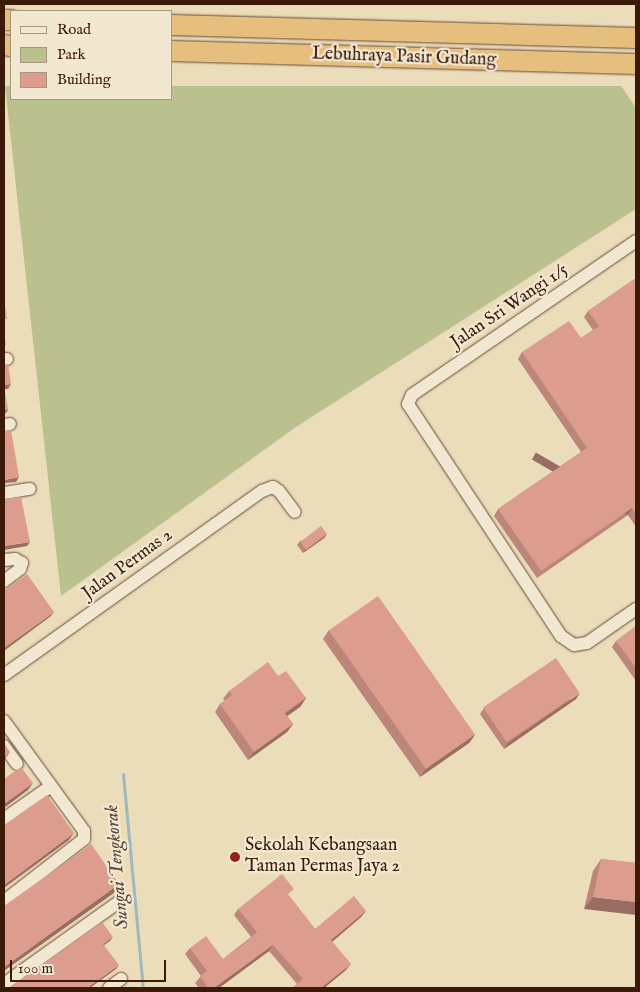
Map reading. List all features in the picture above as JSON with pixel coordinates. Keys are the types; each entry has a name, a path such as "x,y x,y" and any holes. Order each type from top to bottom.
{"highway":[{"name":"Lebuhraya Pasir Gudang","path":"172,25 636,38"},
{"name":"Lebuhraya Pasir Gudang","path":"172,51 636,64"}],"street":[{"name":"Jalan Sri Wangi 1/5","path":"636,241 412,395 408,404 561,636 574,645 587,643 636,609"},
{"name":"Jalan Permas 2","path":"4,674 262,491 273,487 279,491 295,512"},
{"path":"4,493 30,489"},
{"path":"4,560 15,559 22,563 20,569 4,581"},
{"path":"4,721 84,832 84,839 4,901"},
{"path":"4,746 17,764"},
{"path":"4,820 51,786"},
{"path":"4,984 116,903"},
{"path":"109,988 121,979"}],"green space":[{"path":"5,86 10,86 10,100 172,100 172,86 621,86 636,108 636,209 296,427 61,596"}],"building":[{"path":"636,278 636,514 632,508 541,571 498,509 587,448 522,352 569,321 581,338 599,326 588,311"},
{"path":"4,298 7,319 4,319"},
{"path":"8,364 11,384 4,385 4,365"},
{"path":"4,385 8,410 4,410"},
{"path":"11,430 19,477 4,480 4,431"},
{"path":"21,497 30,542 4,546 4,499"},
{"path":"321,526 327,534 306,550 300,542"},
{"path":"27,574 54,612 4,648 4,590"},
{"path":"378,596 475,734 426,769 329,630"},
{"path":"636,626 636,668 616,641"},
{"path":"556,658 579,693 507,742 483,707"},
{"path":"268,662 278,676 286,671 306,698 285,713 293,724 254,752 220,704 232,695 229,691"},
{"path":"4,743 10,752 4,757"},
{"path":"21,767 33,783 4,804 4,779"},
{"path":"47,795 74,833 4,885 4,825"},
{"path":"91,844 119,884 4,967 4,906"},
{"path":"601,859 636,863 636,902 593,897"},
{"path":"282,874 294,889 288,894 315,929 354,896 366,911 331,940 351,964 321,988 292,988 303,979 273,945 214,988 208,988 200,976 207,971 190,948 206,936 223,959 241,946 257,932 238,909"},
{"path":"102,922 113,937 103,944 119,965 87,988 9,988"}],"waterway":[{"name":"Sungai Tengkorak","path":"123,774 143,988"}],"place":[{"name":"Sekolah Kebangsaan Taman Permas Jaya 2","path":"235,857"}]}
